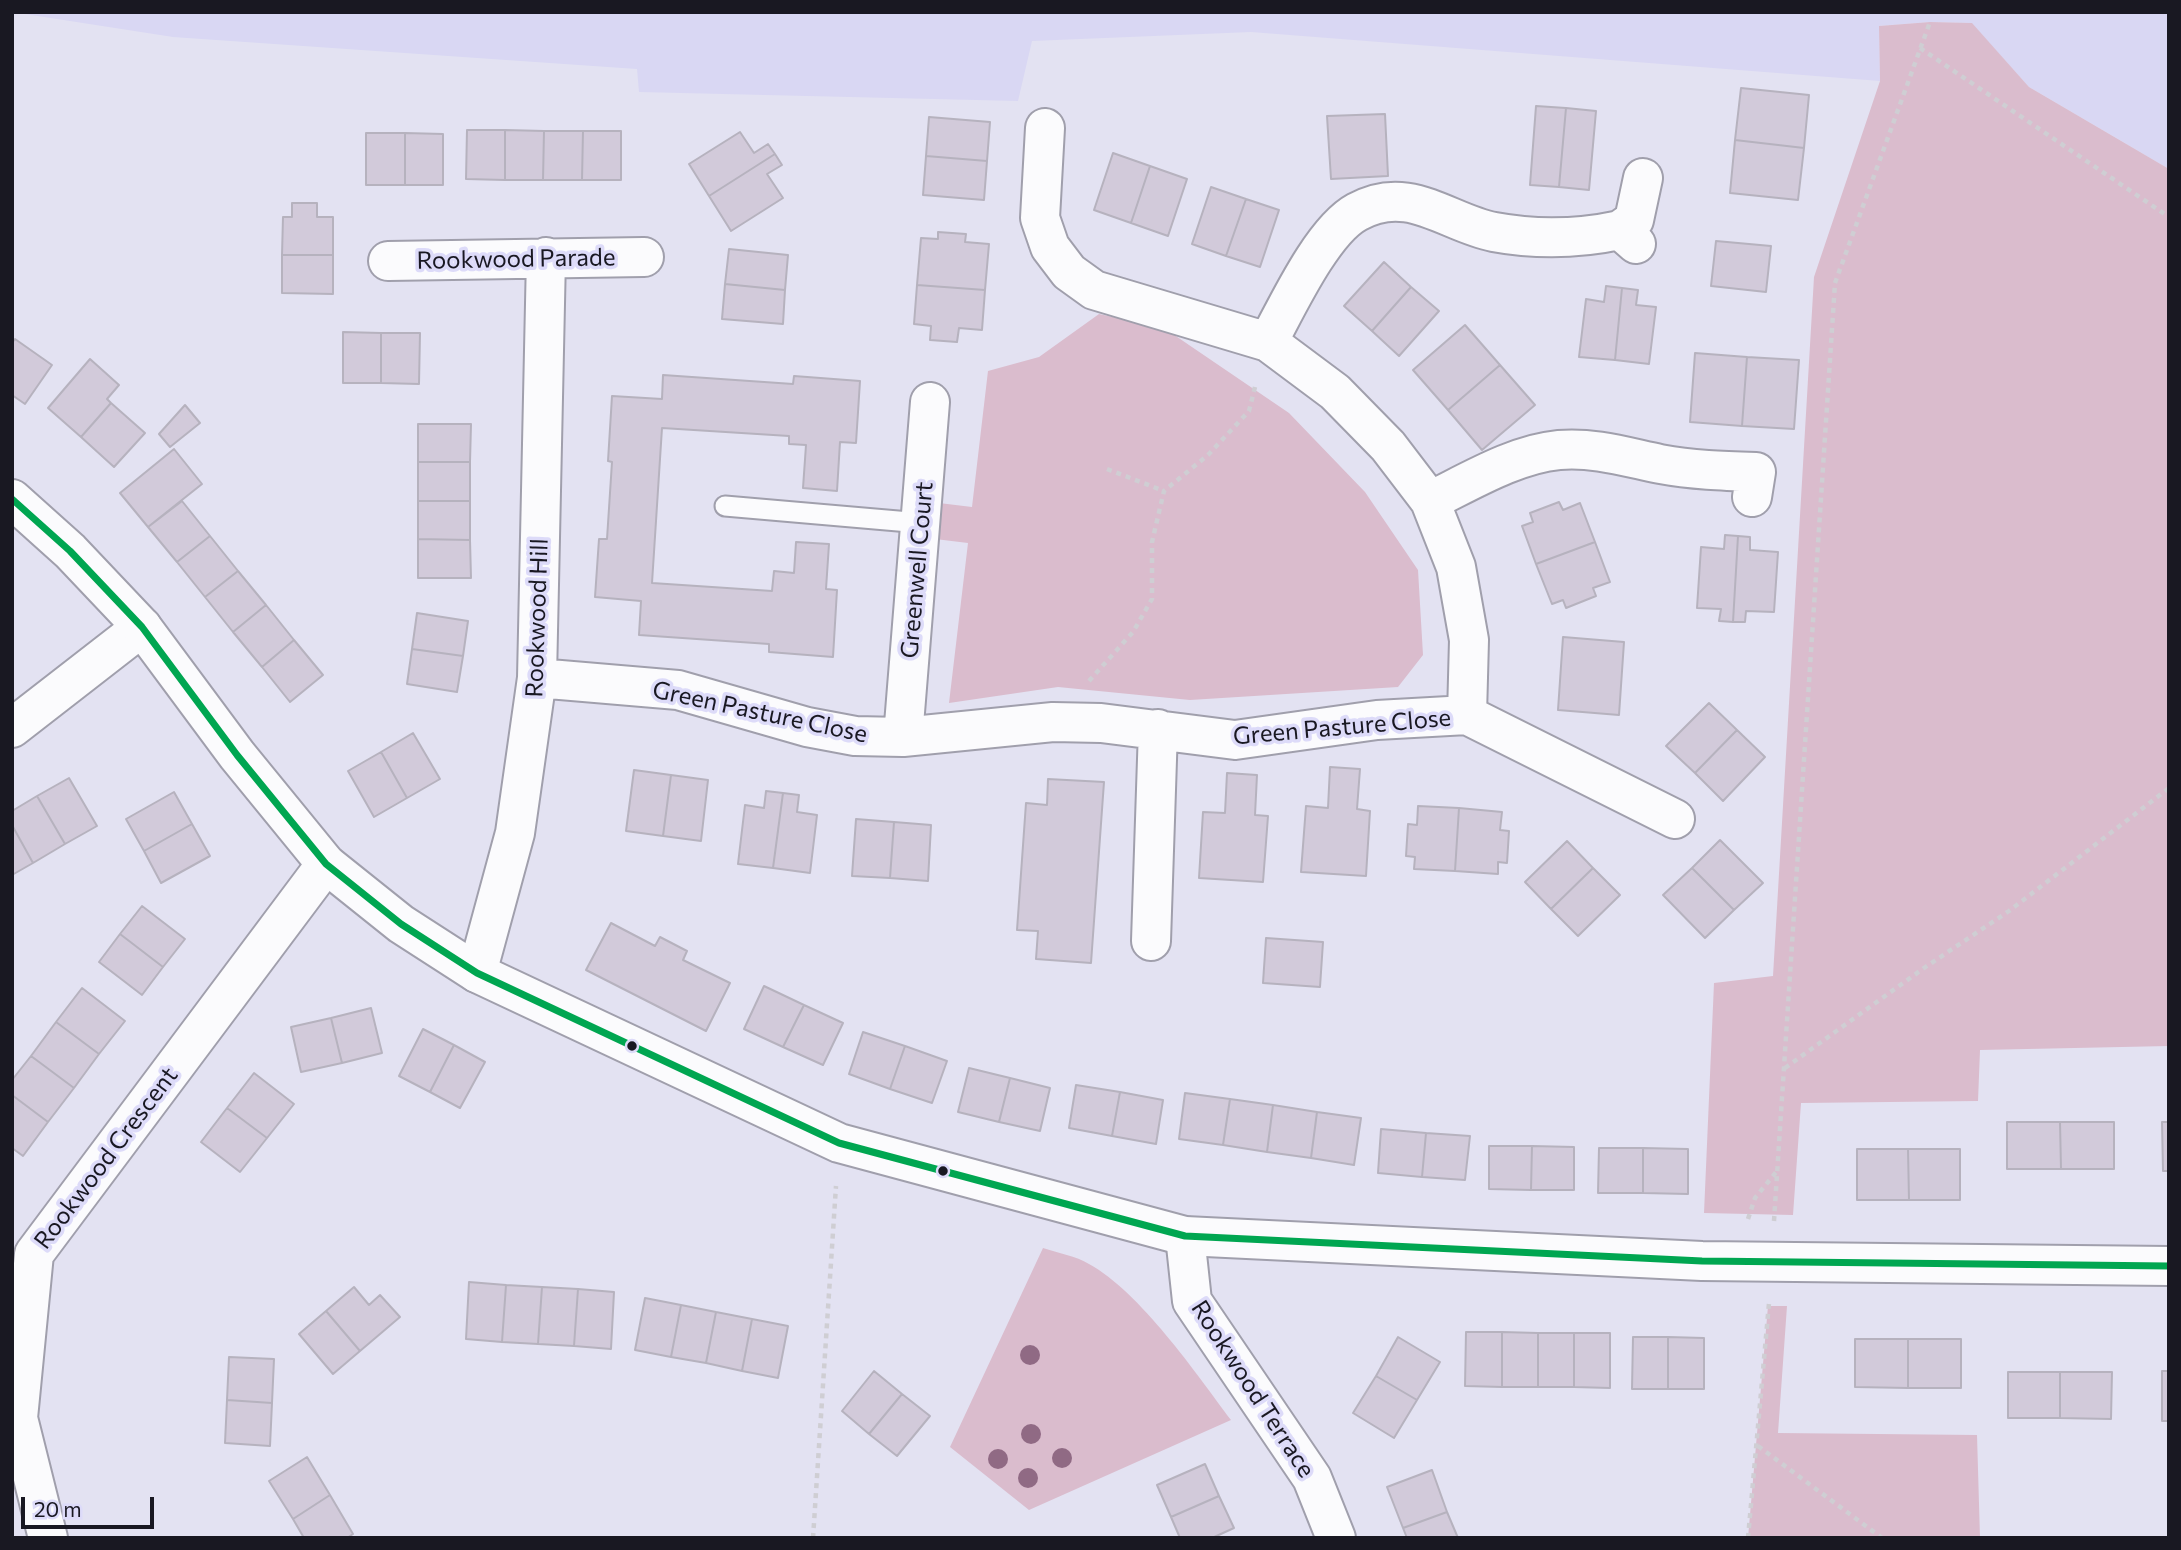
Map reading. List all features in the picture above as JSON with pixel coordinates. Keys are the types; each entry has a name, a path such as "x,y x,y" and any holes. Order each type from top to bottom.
{"street":[{"name":"Green Pasture Close","path":"537,678 678,690 807,727 855,736 904,737 1053,722 1101,723 1234,740 1377,720 1468,715 1469,640 1457,567 1430,501 1388,446 1335,391 1268,342 1094,290 1069,272 1050,247 1040,218 1045,128"},
{"path":"1268,342 1305,274 1332,234 1357,212 1381,204 1413,202 1492,232 1543,238 1628,237 1643,178"},
{"name":"Rookwood Hill","path":"477,973 515,833 537,678 546,257"},
{"name":"Rookwood Parade","path":"388,261 644,257"},
{"name":"Greenwell Court","path":"904,737 930,402"},
{"path":"1430,501 1509,463 1558,450 1609,452 1701,470 1756,471 1752,497"},
{"path":"12,499 70,551 142,627 237,755 326,864 401,924 477,973 839,1143 1185,1237 1760,1262 2169,1266"},
{"path":"12,728 142,627"},
{"path":"1468,715 1675,819"},
{"path":"1152,941 1158,729"},
{"name":"Rookwood Crescent","path":"48,1538 15,1418 34,1254 326,864"},
{"name":"Rookwood Terrace","path":"1185,1237 1192,1301 1312,1478 1336,1538"}],"lane":[{"path":"725,506 921,523"}],"path":[{"path":"1748,1538 1758,1445 1760,1262 1777,1171 1835,283 1930,22"},
{"path":"1920,48 2169,217"},
{"path":"1053,722 1133,632 1152,600 1152,542 1164,491 1208,455 1249,411 1268,342"},
{"path":"1107,469 1164,491"},
{"path":"1784,1068 1924,968 2010,911 2169,788"},
{"path":"813,1538 839,1143"},
{"path":"1760,1262 1748,1217 1755,1198 1777,1171"},
{"path":"1758,1445 1882,1538"}],"shaded area":[{"path":"12,12 2169,12 2169,169 2029,87 1971,23 1930,22 1879,26 1880,81 1251,32 1032,41 1018,101 639,92 637,69 173,37"},
{"path":"1930,22 1972,23 2029,87 2169,169 2169,1046 1980,1050 1978,1101 1801,1103 1793,1215 1704,1213 1714,983 1773,976 1814,277 1880,81 1879,26"},
{"path":"1099,314 1164,328 1289,413 1365,492 1418,570 1423,655 1398,687 1190,700 1058,687 949,703 968,543 935,539 939,503 972,507 988,371 1039,357"},
{"path":"1043,1248 1084,1261 1128,1294 1166,1335 1231,1420 1029,1510 950,1447"},
{"path":"1768,1306 1787,1306 1778,1433 1977,1435 1980,1538 1748,1538"}],"building":[{"path":"1741,88 1809,95 1804,148 1735,140"},
{"path":"1536,106 1566,108 1559,187 1530,185"},
{"path":"1566,108 1596,111 1589,190 1559,187"},
{"path":"1385,114 1388,176 1331,179 1327,116"},
{"path":"929,117 990,122 987,161 926,156"},
{"path":"467,130 505,130 505,180 466,179"},
{"path":"505,130 544,131 543,180 505,180"},
{"path":"544,131 583,131 582,180 543,180"},
{"path":"583,131 621,131 621,180 582,180"},
{"path":"740,132 754,153 768,144 775,154 709,196 689,164"},
{"path":"366,133 405,133 405,185 366,185"},
{"path":"405,133 443,134 443,185 405,185"},
{"path":"1735,140 1804,148 1798,200 1730,193"},
{"path":"1113,153 1150,166 1131,223 1094,210"},
{"path":"775,154 782,165 767,174 783,198 731,231 709,196"},
{"path":"926,156 987,161 984,200 923,195"},
{"path":"1150,166 1187,179 1168,236 1131,223"},
{"path":"1211,187 1246,199 1226,256 1192,244"},
{"path":"1246,199 1279,210 1260,267 1226,256"},
{"path":"292,203 317,203 317,217 333,217 333,255 282,255 283,217 292,217"},
{"path":"938,232 966,234 965,242 989,244 985,290 917,285 921,238 938,239"},
{"path":"1716,241 1771,246 1766,292 1711,286"},
{"path":"729,249 788,255 785,290 725,284"},
{"path":"282,255 333,255 333,294 282,293"},
{"path":"1384,262 1411,287 1372,331 1344,306"},
{"path":"725,284 785,290 783,324 722,319"},
{"path":"917,285 985,290 982,330 959,328 957,342 930,340 931,326 914,324"},
{"path":"1606,286 1622,288 1615,360 1579,357 1586,299 1604,302"},
{"path":"1411,287 1439,311 1399,356 1372,331"},
{"path":"1622,288 1638,290 1636,305 1656,307 1649,364 1615,360"},
{"path":"1465,325 1500,365 1448,410 1413,370"},
{"path":"343,332 381,333 381,383 343,383"},
{"path":"381,333 420,333 419,384 381,383"},
{"path":"15,339 52,365 25,404 12,395 12,343"},
{"path":"1695,353 1747,357 1742,426 1690,422"},
{"path":"1747,357 1799,360 1794,429 1742,426"},
{"path":"90,359 119,385 107,399 111,403 81,437 48,408"},
{"path":"1500,365 1535,405 1482,450 1448,410"},
{"path":"663,375 793,384 794,376 860,381 856,443 840,442 837,491 803,488 806,445 789,444 789,436 662,428 652,583 772,591 774,571 794,573 796,542 829,544 826,589 837,590 833,657 769,652 769,644 639,635 641,601 595,597 599,539 607,539 612,462 608,461 612,396 662,399"},
{"path":"111,403 145,433 114,467 81,437"},
{"path":"185,405 200,423 170,447 159,434"},
{"path":"418,424 471,424 470,462 418,462"},
{"path":"174,449 202,484 148,527 120,493"},
{"path":"418,462 470,462 470,501 418,501"},
{"path":"182,501 210,536 177,562 148,527"},
{"path":"418,501 470,501 470,540 418,539"},
{"path":"1559,502 1563,510 1580,503 1595,542 1536,564 1522,526 1533,522 1530,513"},
{"path":"1725,535 1738,536 1733,622 1719,621 1721,609 1697,608 1701,547 1724,549"},
{"path":"210,536 238,571 205,597 177,562"},
{"path":"1738,536 1750,537 1750,550 1778,552 1774,612 1746,611 1745,622 1733,622"},
{"path":"418,539 470,540 471,578 418,578"},
{"path":"1595,542 1610,582 1593,588 1596,596 1566,608 1563,600 1552,604 1536,564"},
{"path":"238,571 266,605 233,632 205,597"},
{"path":"266,605 294,640 262,667 233,632"},
{"path":"417,613 468,621 463,656 412,649"},
{"path":"1563,637 1624,642 1619,715 1558,710"},
{"path":"294,640 323,675 290,702 262,667"},
{"path":"412,649 463,656 457,692 407,684"},
{"path":"1709,703 1737,730 1695,773 1666,746"},
{"path":"1737,730 1765,757 1723,801 1695,773"},
{"path":"413,733 440,779 407,798 381,752"},
{"path":"381,752 407,798 374,817 348,771"},
{"path":"1330,767 1360,769 1357,809 1370,811 1366,876 1301,872 1306,806 1328,808"},
{"path":"634,770 671,775 663,836 626,831"},
{"path":"1227,773 1257,775 1255,815 1268,816 1263,882 1199,878 1203,812 1225,813"},
{"path":"671,775 708,780 701,841 663,836"},
{"path":"69,778 97,826 65,844 37,796"},
{"path":"1048,779 1104,782 1091,963 1036,959 1038,931 1017,930 1026,803 1047,805"},
{"path":"766,791 783,793 773,868 738,864 745,805 764,808"},
{"path":"174,792 192,824 144,851 126,819"},
{"path":"783,793 799,795 797,812 817,815 810,873 773,868"},
{"path":"37,796 65,844 33,863 12,825 12,811"},
{"path":"1418,806 1459,808 1455,871 1414,869 1415,857 1406,856 1408,824 1417,825"},
{"path":"1459,808 1502,812 1500,830 1509,831 1507,863 1498,862 1498,874 1455,871"},
{"path":"856,819 894,822 890,878 852,876"},
{"path":"894,822 931,825 928,881 890,878"},
{"path":"192,824 210,856 161,883 144,851"},
{"path":"12,825 33,863 12,875"},
{"path":"1720,840 1763,883 1734,910 1692,868"},
{"path":"1567,841 1593,868 1551,909 1525,882"},
{"path":"1593,868 1620,895 1578,936 1551,909"},
{"path":"1692,868 1734,910 1705,938 1663,895"},
{"path":"142,906 185,939 163,967 120,934"},
{"path":"611,923 655,946 660,937 687,951 683,960 730,983 706,1031 586,970"},
{"path":"120,934 163,967 142,995 99,962"},
{"path":"1266,938 1323,942 1320,987 1263,983"},
{"path":"764,986 804,1005 783,1047 744,1029"},
{"path":"82,988 125,1021 99,1054 56,1022"},
{"path":"804,1005 843,1023 823,1065 783,1047"},
{"path":"371,1008 382,1053 342,1063 331,1018"},
{"path":"331,1018 342,1063 301,1072 291,1027"},
{"path":"56,1022 99,1054 74,1088 31,1056"},
{"path":"423,1029 454,1045 430,1092 399,1076"},
{"path":"863,1032 905,1046 890,1089 849,1074"},
{"path":"454,1045 485,1062 460,1108 430,1092"},
{"path":"905,1046 947,1061 932,1103 890,1089"},
{"path":"31,1056 74,1088 48,1122 12,1095 12,1080"},
{"path":"969,1068 1010,1078 999,1122 958,1112"},
{"path":"254,1073 294,1104 267,1138 227,1108"},
{"path":"1010,1078 1050,1088 1040,1131 999,1122"},
{"path":"1076,1085 1120,1092 1112,1136 1069,1128"},
{"path":"1120,1092 1163,1100 1156,1144 1112,1136"},
{"path":"1185,1093 1230,1099 1223,1145 1179,1139"},
{"path":"12,1095 48,1122 23,1156 12,1148"},
{"path":"1230,1099 1273,1105 1267,1152 1223,1145"},
{"path":"1273,1105 1317,1112 1311,1158 1267,1152"},
{"path":"227,1108 267,1138 240,1172 201,1142"},
{"path":"1317,1112 1361,1118 1354,1165 1311,1158"},
{"path":"2007,1122 2060,1122 2061,1169 2007,1169"},
{"path":"2060,1122 2114,1122 2114,1169 2061,1169"},
{"path":"2162,1122 2169,1122 2169,1171 2163,1171"},
{"path":"1381,1129 1426,1133 1422,1177 1378,1173"},
{"path":"1426,1133 1470,1136 1465,1180 1422,1177"},
{"path":"1489,1146 1532,1146 1531,1190 1489,1189"},
{"path":"1532,1146 1574,1147 1574,1190 1531,1190"},
{"path":"1599,1148 1643,1148 1643,1193 1598,1193"},
{"path":"1643,1148 1688,1149 1688,1194 1643,1193"},
{"path":"1857,1149 1908,1149 1909,1200 1857,1200"},
{"path":"1908,1149 1960,1149 1960,1200 1909,1200"},
{"path":"469,1282 506,1285 502,1342 466,1339"},
{"path":"506,1285 542,1287 538,1344 502,1342"},
{"path":"354,1287 369,1305 380,1295 400,1317 360,1351 326,1311"},
{"path":"542,1287 578,1289 574,1346 538,1344"},
{"path":"578,1289 614,1292 611,1349 574,1346"},
{"path":"645,1298 681,1305 671,1357 635,1350"},
{"path":"681,1305 716,1312 706,1363 671,1357"},
{"path":"326,1311 360,1351 333,1374 299,1334"},
{"path":"716,1312 752,1319 742,1371 706,1363"},
{"path":"752,1319 788,1326 778,1378 742,1371"},
{"path":"1466,1332 1502,1332 1502,1387 1465,1386"},
{"path":"1502,1332 1538,1333 1538,1387 1502,1387"},
{"path":"1538,1333 1574,1333 1574,1387 1538,1387"},
{"path":"1574,1333 1610,1333 1610,1388 1574,1387"},
{"path":"1398,1337 1440,1362 1417,1400 1376,1376"},
{"path":"1633,1337 1668,1337 1668,1389 1632,1389"},
{"path":"1668,1337 1704,1338 1704,1389 1668,1389"},
{"path":"1855,1339 1908,1339 1908,1388 1855,1387"},
{"path":"1908,1339 1961,1339 1961,1388 1908,1388"},
{"path":"229,1357 274,1359 272,1403 227,1400"},
{"path":"874,1371 902,1394 869,1434 842,1411"},
{"path":"2162,1371 2169,1371 2169,1421 2162,1421"},
{"path":"2008,1372 2060,1372 2060,1418 2008,1418"},
{"path":"2060,1372 2112,1372 2111,1419 2060,1418"},
{"path":"1376,1376 1417,1400 1394,1438 1353,1413"},
{"path":"902,1394 930,1416 897,1456 869,1434"},
{"path":"227,1400 272,1403 270,1446 225,1443"},
{"path":"307,1457 330,1495 293,1519 269,1481"},
{"path":"1205,1464 1219,1496 1171,1517 1157,1485"},
{"path":"1432,1470 1447,1512 1403,1528 1387,1487"},
{"path":"330,1495 353,1534 347,1538 304,1538 293,1519"},
{"path":"1219,1496 1234,1528 1212,1538 1180,1538 1171,1517"},
{"path":"1447,1512 1458,1538 1407,1538 1403,1528"}],"transit line":[{"path":"12,499 70,551 142,627 237,755 326,864 401,924 477,973 839,1143 1185,1236 1702,1261 2169,1266"}]}
